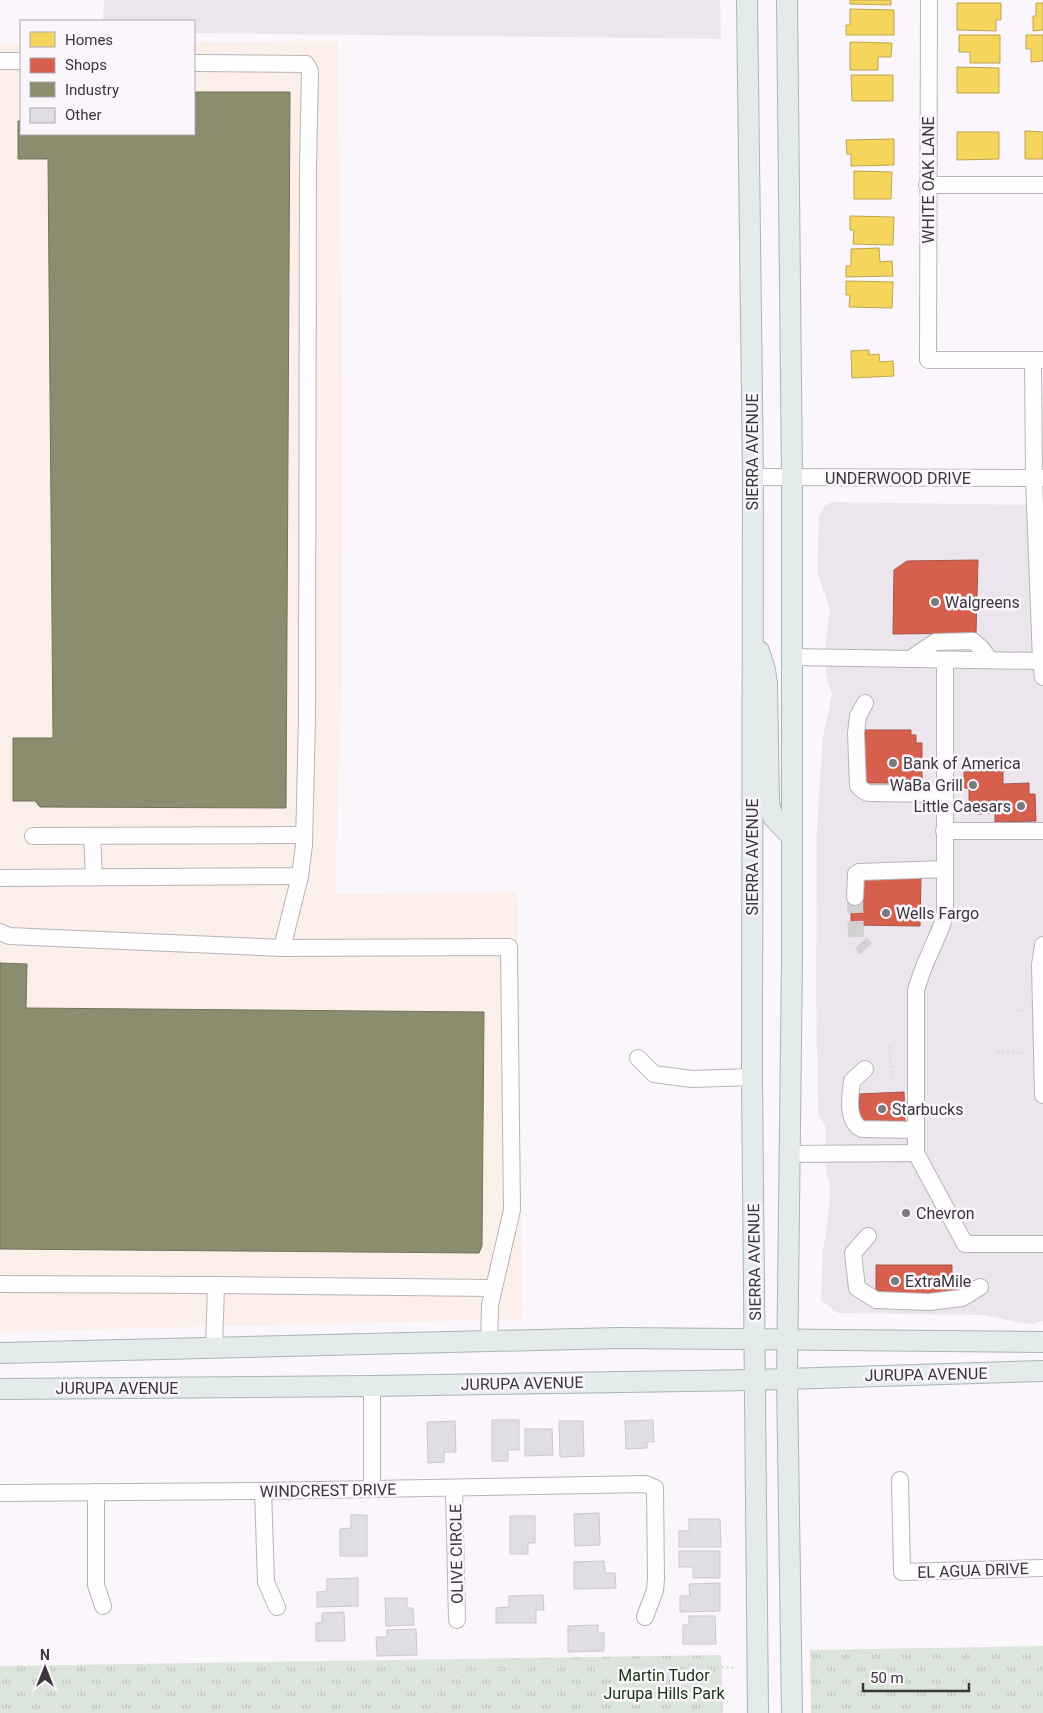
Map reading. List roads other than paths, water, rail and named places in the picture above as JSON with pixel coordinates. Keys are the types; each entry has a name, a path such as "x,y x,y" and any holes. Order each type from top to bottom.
{"main road":[{"name":"SIERRA AVENUE","path":"748,0 753,477 752,1077 758,1713"},
{"name":"SIERRA AVENUE","path":"787,0 792,478 790,657 792,837 787,1378 792,1713"},
{"path":"752,627 765,670 767,684 769,803 773,817 792,837"},
{"name":"JURUPA AVENUE","path":"0,1352 214,1349 618,1338 1043,1342"},
{"name":"JURUPA AVENUE","path":"0,1389 754,1380 1043,1371"}],"street":[{"name":"WHITE OAK LANE","path":"929,0 928,360 1038,360"},
{"path":"0,61 20,61"},
{"path":"195,63 306,64 310,71 308,165 307,718 304,835 300,876 282,948"},
{"path":"927,185 1043,185"},
{"path":"790,657 990,660 1042,669 1038,478 1038,360"},
{"name":"UNDERWOOD DRIVE","path":"753,477 1038,478"},
{"path":"910,659 935,642 973,641 990,660"},
{"path":"945,660 944,921 922,969 916,990 916,1153 965,1244 1043,1244"},
{"path":"865,703 858,716 856,733 858,786 868,793 944,794"},
{"path":"944,831 1043,831"},
{"path":"33,836 304,835"},
{"path":"92,836 94,877"},
{"path":"855,897 856,874 859,872 945,869"},
{"path":"0,878 300,876"},
{"path":"0,932 9,936 282,948 509,947 512,1210 490,1305 489,1341"},
{"path":"1043,945 1040,965 1043,1095"},
{"path":"638,1058 654,1074 692,1079 752,1077"},
{"path":"865,1069 852,1081 851,1120 856,1127 862,1129 916,1130"},
{"path":"790,1154 916,1153"},
{"path":"868,1236 852,1253 857,1288 876,1300 929,1302 962,1298 980,1287"},
{"path":"0,1284 494,1288"},
{"path":"214,1349 216,1285"},
{"path":"372,1386 372,1489"},
{"name":"EL AGUA DRIVE","path":"900,1480 902,1572 1043,1568"},
{"name":"WINDCREST DRIVE","path":"0,1493 264,1491 643,1484 655,1488 656,1585 645,1617"},
{"name":"OLIVE CIRCLE","path":"454,1488 457,1620"},
{"path":"264,1491 266,1582 277,1607"},
{"path":"96,1492 96,1585 103,1606"}],"tunnel":[{"path":"855,897 856,938 866,949"}],"place":[{"name":"Walgreens","path":"935,602"},
{"name":"Bank of America","path":"893,763"},
{"name":"WaBa Grill","path":"973,785"},
{"name":"Little Caesars","path":"1021,806"},
{"name":"Wells Fargo","path":"886,913"},
{"name":"Starbucks","path":"882,1109"},
{"name":"Chevron","path":"906,1213"},
{"name":"ExtraMile","path":"895,1281"}],"park label":[{"name":"Martin Tudor Jurupa Hills Park","path":"664,1684"}]}
